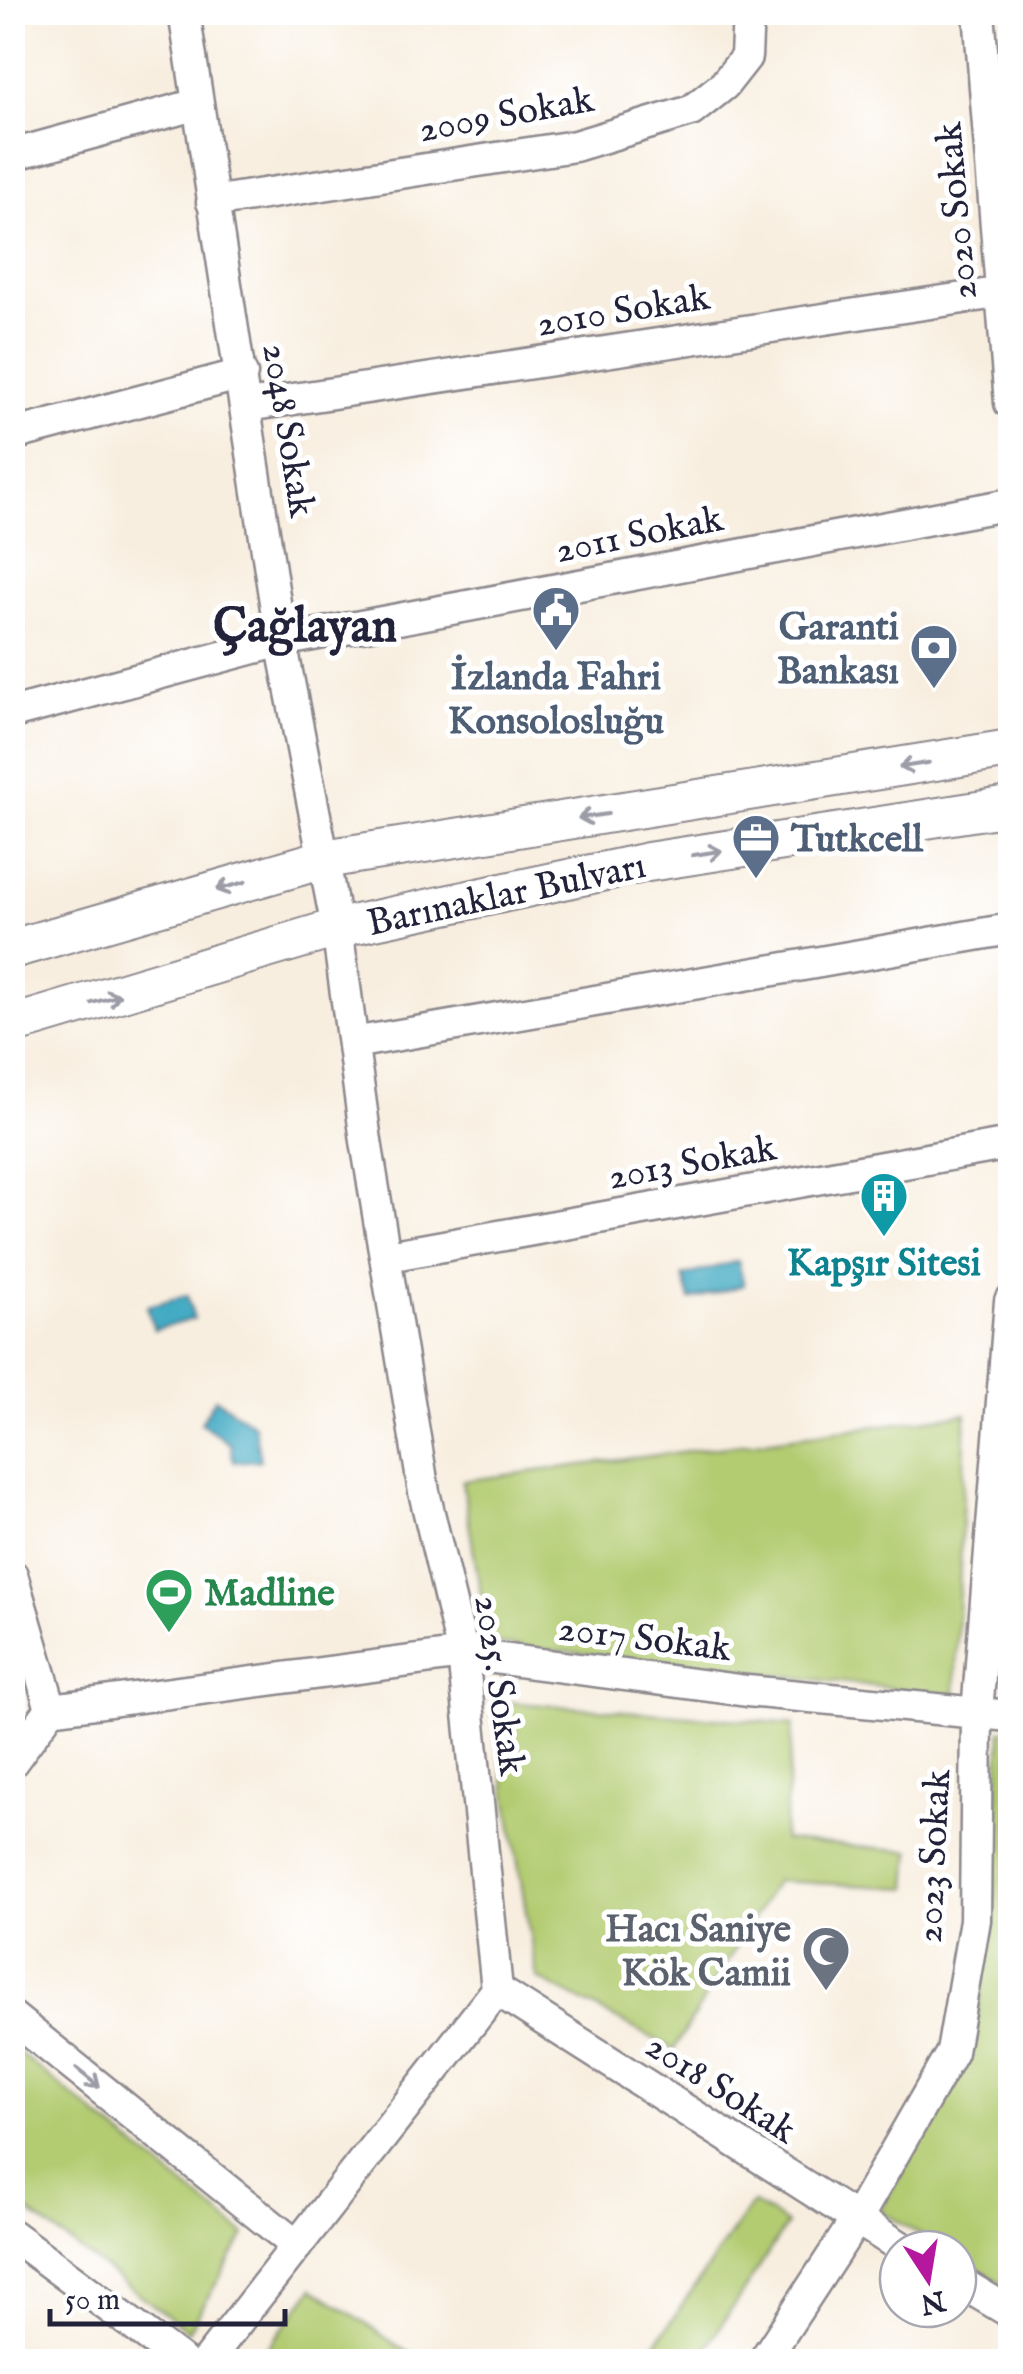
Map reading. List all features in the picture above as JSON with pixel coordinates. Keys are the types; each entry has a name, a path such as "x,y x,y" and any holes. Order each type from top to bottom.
{"main road":[{"name":"Barınaklar Bulvarı","path":"12,950 324,858 1010,749"},
{"name":"Barınaklar Bulvarı","path":"12,1026 337,928 648,862 1010,806"}],"street":[{"name":"2048 Sokak","path":"184,12 282,641 337,928"},
{"name":"2009 Sokak","path":"212,202 575,146 690,111 724,85 746,57 748,12"},
{"name":"2020 Sokak","path":"979,12 998,85 1010,403"},
{"path":"12,155 198,104"},
{"name":"2010 Sokak","path":"247,406 1006,292"},
{"path":"12,436 242,374"},
{"name":"2011 Sokak","path":"12,713 282,641 1010,504"},
{"name":"2025. Sokak","path":"337,928 424,1492 463,1654 496,1990"},
{"path":"353,1043 1010,930"},
{"name":"2013 Sokak","path":"388,1256 1010,1144"},
{"name":"2023 Sokak","path":"763,2362 856,2220 952,2052 975,1920 977,1713 1010,1301"},
{"path":"12,1576 51,1709 12,1762"},
{"name":"2017 Sokak","path":"51,1709 463,1654 747,1691 1010,1716"},
{"path":"206,2362 496,1990"},
{"name":"2018 Sokak","path":"496,1990 878,2233"},
{"path":"12,2017 297,2246"},
{"path":"12,2236 183,2362"},
{"path":"978,2292 1010,2312"}],"green space":[{"path":"966,1414 955,1695 489,1643 462,1481"},
{"path":"491,1701 793,1724 783,1840 911,1851 908,1888 776,1881 674,2049 537,1978"},
{"path":"1001,1730 1010,1731 1010,2288 978,2269 978,2229 910,2229 880,2211 972,2046 992,1927"},
{"path":"13,2048 245,2235 188,2331 13,2200"},
{"path":"752,2203 787,2224 698,2361 644,2361"},
{"path":"313,2288 420,2361 258,2361"}],"water":[{"path":"738,1261 744,1285 690,1300 683,1276"},
{"path":"187,1295 194,1319 154,1330 147,1306"},
{"path":"215,1398 254,1425 260,1460 234,1462 230,1444 201,1423"}],"place":[{"name":"İzlanda Fahri Konsolosluğu","path":"556,652"},
{"name":"Garanti Bankası","path":"934,690"},
{"name":"Tutkcell","path":"756,880"},
{"name":"Kapşır Sitesi","path":"884,1238"},
{"name":"Madline","path":"169,1634"},
{"name":"Hacı Saniye Kök Camii","path":"826,1992"}],"district":[{"name":"Çağlayan","path":"305,624"}]}
